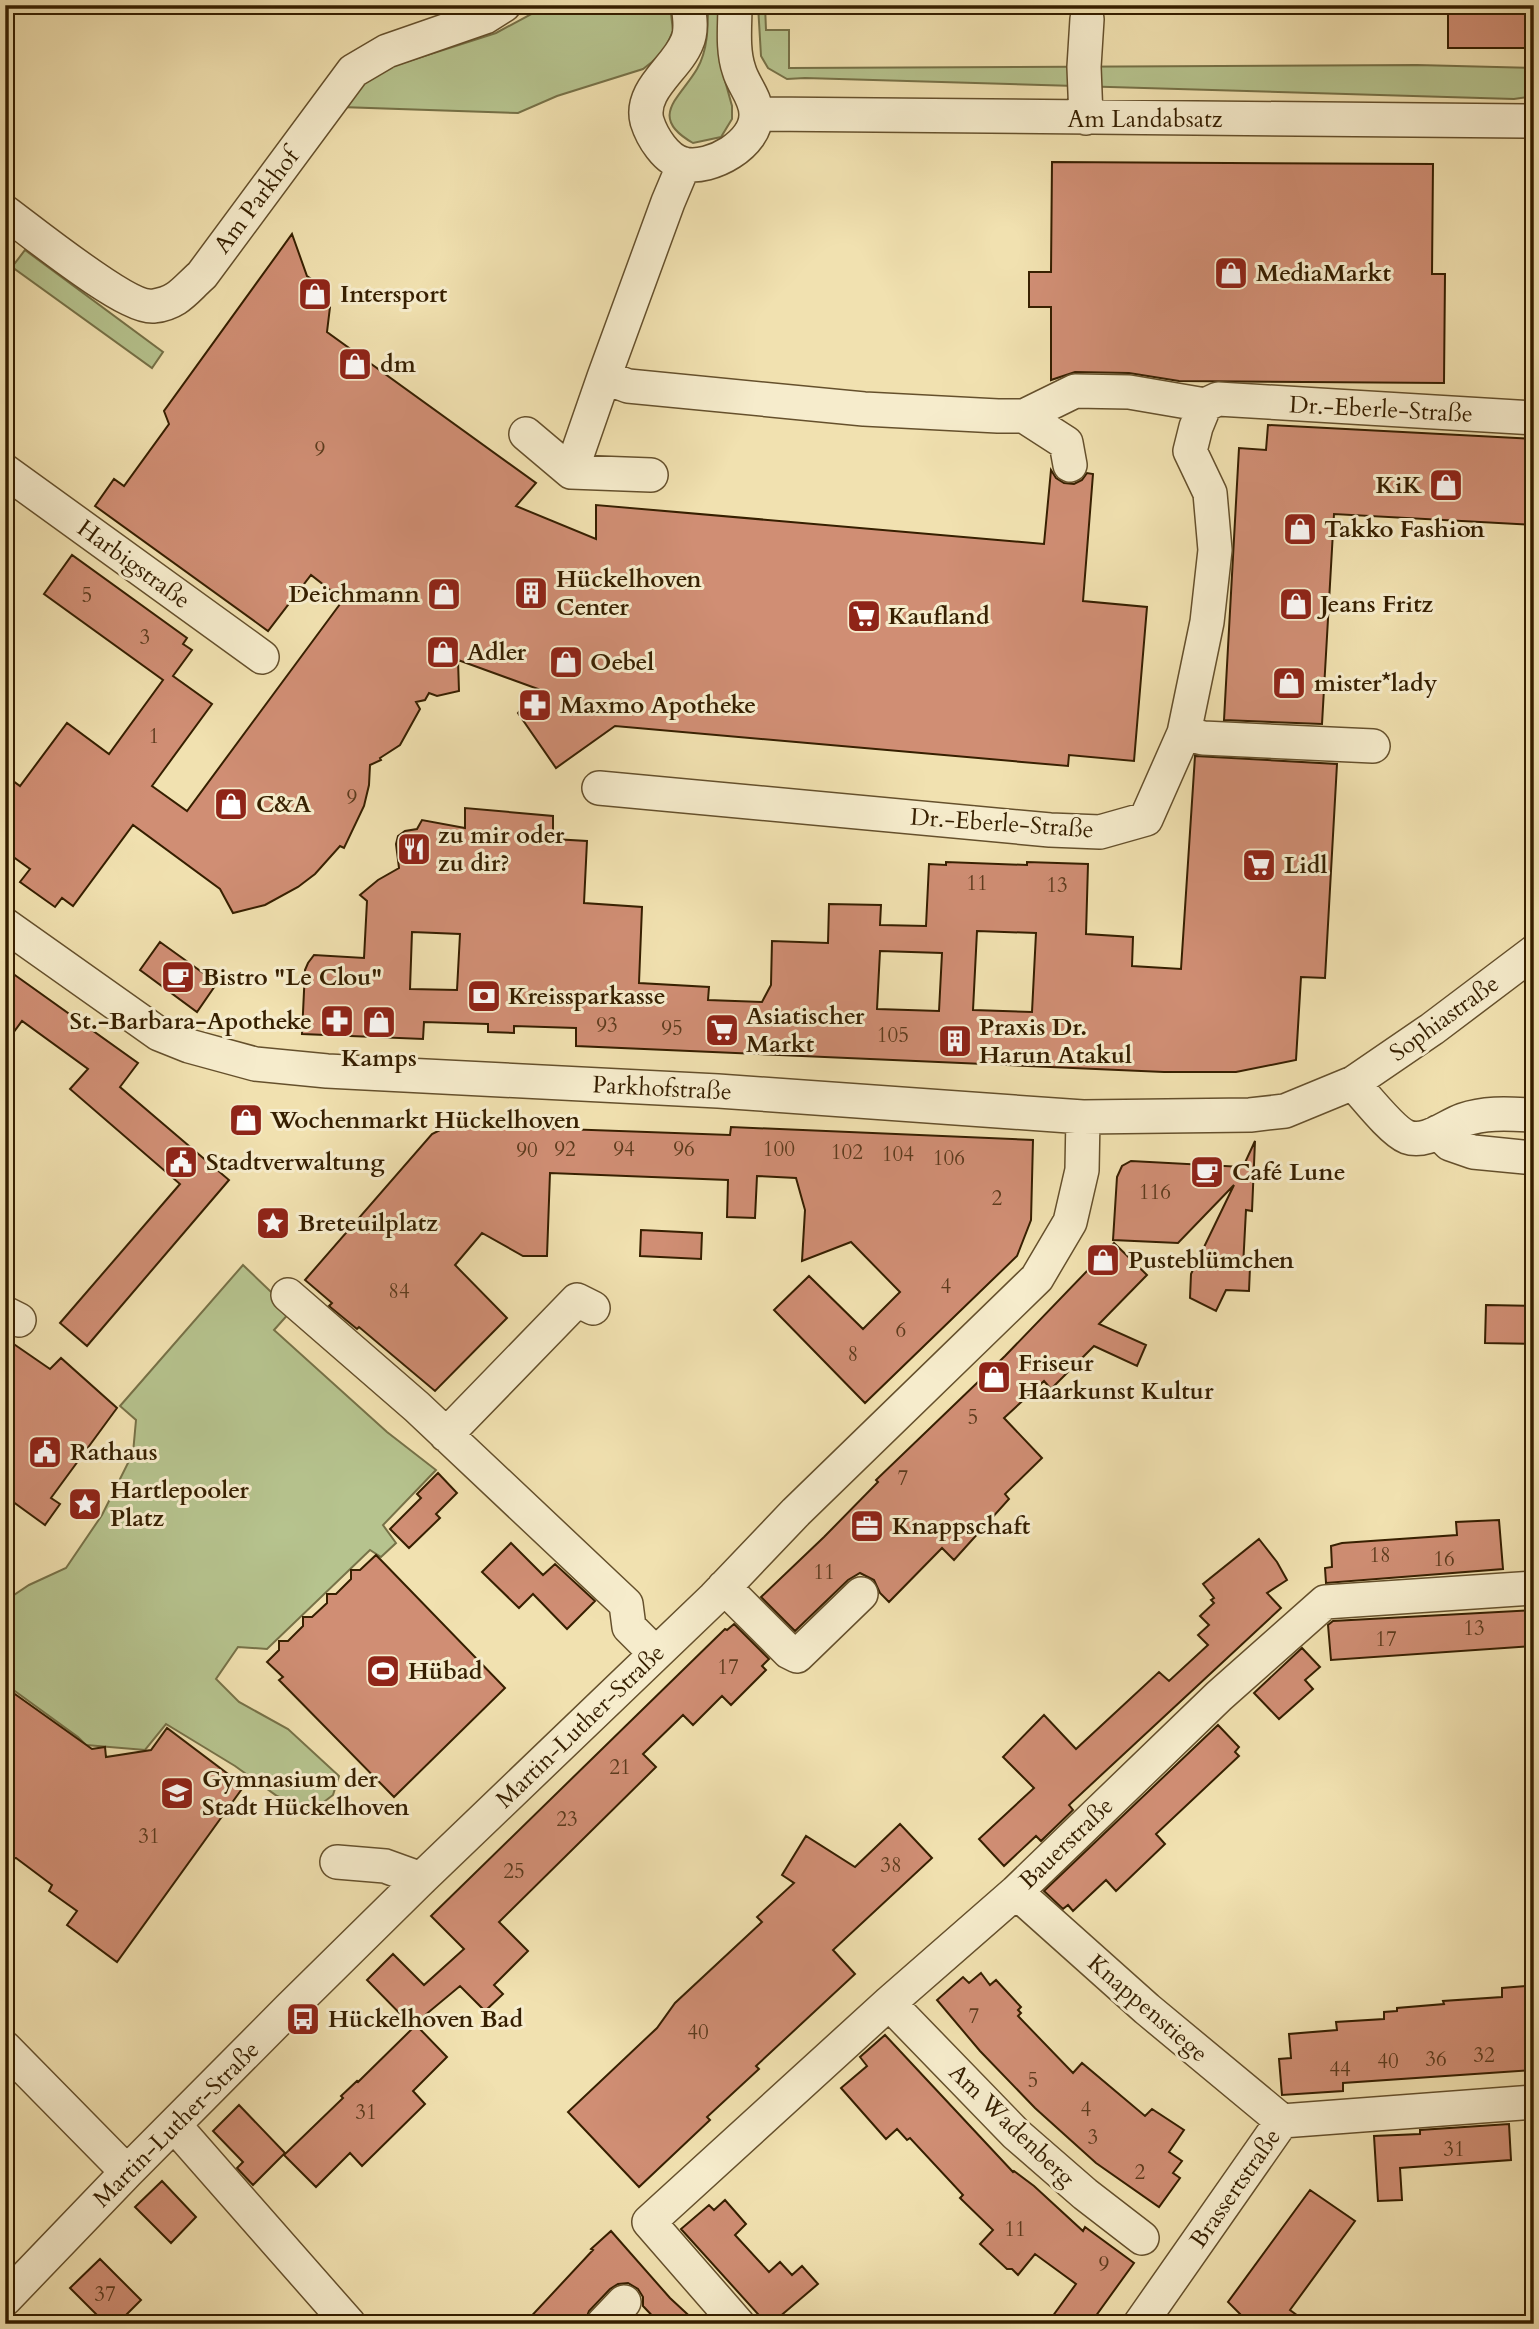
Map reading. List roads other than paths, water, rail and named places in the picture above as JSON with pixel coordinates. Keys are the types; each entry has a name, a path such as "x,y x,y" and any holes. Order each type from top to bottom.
{"street":[{"name":"Am Parkhof","path":"5,212 121,296 150,307 174,301 202,275 352,71 387,51 485,17 504,5"},
{"path":"688,5 691,19 688,41 647,101 646,118 654,137 675,160 699,165 734,151 754,126 756,114 751,92 738,70 735,5"},
{"path":"1086,118 1084,67 1087,19"},
{"name":"Am Landabsatz","path":"756,114 1534,121"},
{"path":"572,472 604,377 684,164"},
{"path":"604,377 628,386 795,403 1011,416 1066,443 1070,465"},
{"path":"1011,416 1075,391 1129,392 1205,405"},
{"name":"Dr.-Eberle-Straße","path":"599,788 1100,832 1146,819 1184,733 1207,622 1215,551 1210,493 1190,451 1205,405 1218,399 1534,418"},
{"path":"526,434 572,472 651,475"},
{"name":"Harbigstraße","path":"5,471 262,657"},
{"path":"1184,733 1203,738 1373,746"},
{"name":"Parkhofstraße","path":"5,925 159,1034 189,1046 255,1064 327,1071 705,1090 1083,1117 1250,1115 1285,1111 1353,1083"},
{"name":"Sophiastraße","path":"1353,1083 1432,1029 1534,952"},
{"path":"1353,1083 1395,1127 1407,1136 1419,1139 1463,1120 1493,1113 1534,1115"},
{"name":"Martin-Luther-Straße","path":"5,2300 127,2172 421,1879 724,1587 1037,1278 1070,1222 1082,1170 1083,1117"},
{"path":"1438,1132 1450,1144 1473,1152 1534,1158"},
{"path":"288,1295 446,1434 626,1604 629,1627 655,1653"},
{"path":"446,1434 577,1300 593,1308"},
{"path":"724,1587 789,1652 797,1656 862,1594"},
{"name":"Bauerstraße","path":"738,2324 649,2222 889,2003 1016,1892 1219,1696 1325,1602 1534,1588"},
{"path":"337,1862 385,1866 421,1879"},
{"name":"Knappenstiege","path":"1016,1892 1147,2009 1282,2121"},
{"name":"Am Wadenberg","path":"889,2003 1016,2134 1085,2194 1142,2238"},
{"path":"5,2048 127,2172"},
{"name":"Brassertstraße","path":"1140,2324 1282,2121 1534,2102"},
{"path":"174,2126 349,2324"}],"place":[{"name":"MediaMarkt","path":"1231,273"},
{"name":"Intersport","path":"315,294"},
{"name":"dm","path":"355,364"},
{"name":"KiK","path":"1446,485"},
{"name":"Takko Fashion","path":"1300,529"},
{"name":"Hückelhoven Center","path":"531,593"},
{"name":"Deichmann","path":"444,594"},
{"name":"Jeans Fritz","path":"1296,604"},
{"name":"Kaufland","path":"864,616"},
{"name":"Adler","path":"443,652"},
{"name":"Oebel","path":"566,662"},
{"name":"mister*lady","path":"1289,683"},
{"name":"Maxmo Apotheke","path":"535,705"},
{"name":"C&A","path":"231,804"},
{"name":"zu mir oder zu dir?","path":"414,849"},
{"name":"Lidl","path":"1259,865"},
{"name":"Bistro \"Le Clou\"","path":"178,977"},
{"name":"Kreissparkasse","path":"484,996"},
{"name":"St.-Barbara-Apotheke","path":"337,1021"},
{"name":"Kamps","path":"379,1022"},
{"name":"Asiatischer Markt","path":"722,1030"},
{"name":"Praxis Dr. Harun Atakul","path":"955,1041"},
{"name":"Wochenmarkt Hückelhoven","path":"246,1120"},
{"name":"Stadtverwaltung","path":"181,1162"},
{"name":"Café Lune","path":"1207,1172"},
{"name":"Breteuilplatz","path":"273,1223"},
{"name":"Pusteblümchen","path":"1103,1260"},
{"name":"Friseur Haarkunst Kultur","path":"994,1377"},
{"name":"Rathaus","path":"45,1452"},
{"name":"Hartlepooler Platz","path":"85,1504"},
{"name":"Knappschaft","path":"867,1526"},
{"name":"Hübad","path":"383,1671"},
{"name":"Gymnasium der Stadt Hückelhoven","path":"177,1793"},
{"name":"Hückelhoven Bad","path":"303,2019"}]}
